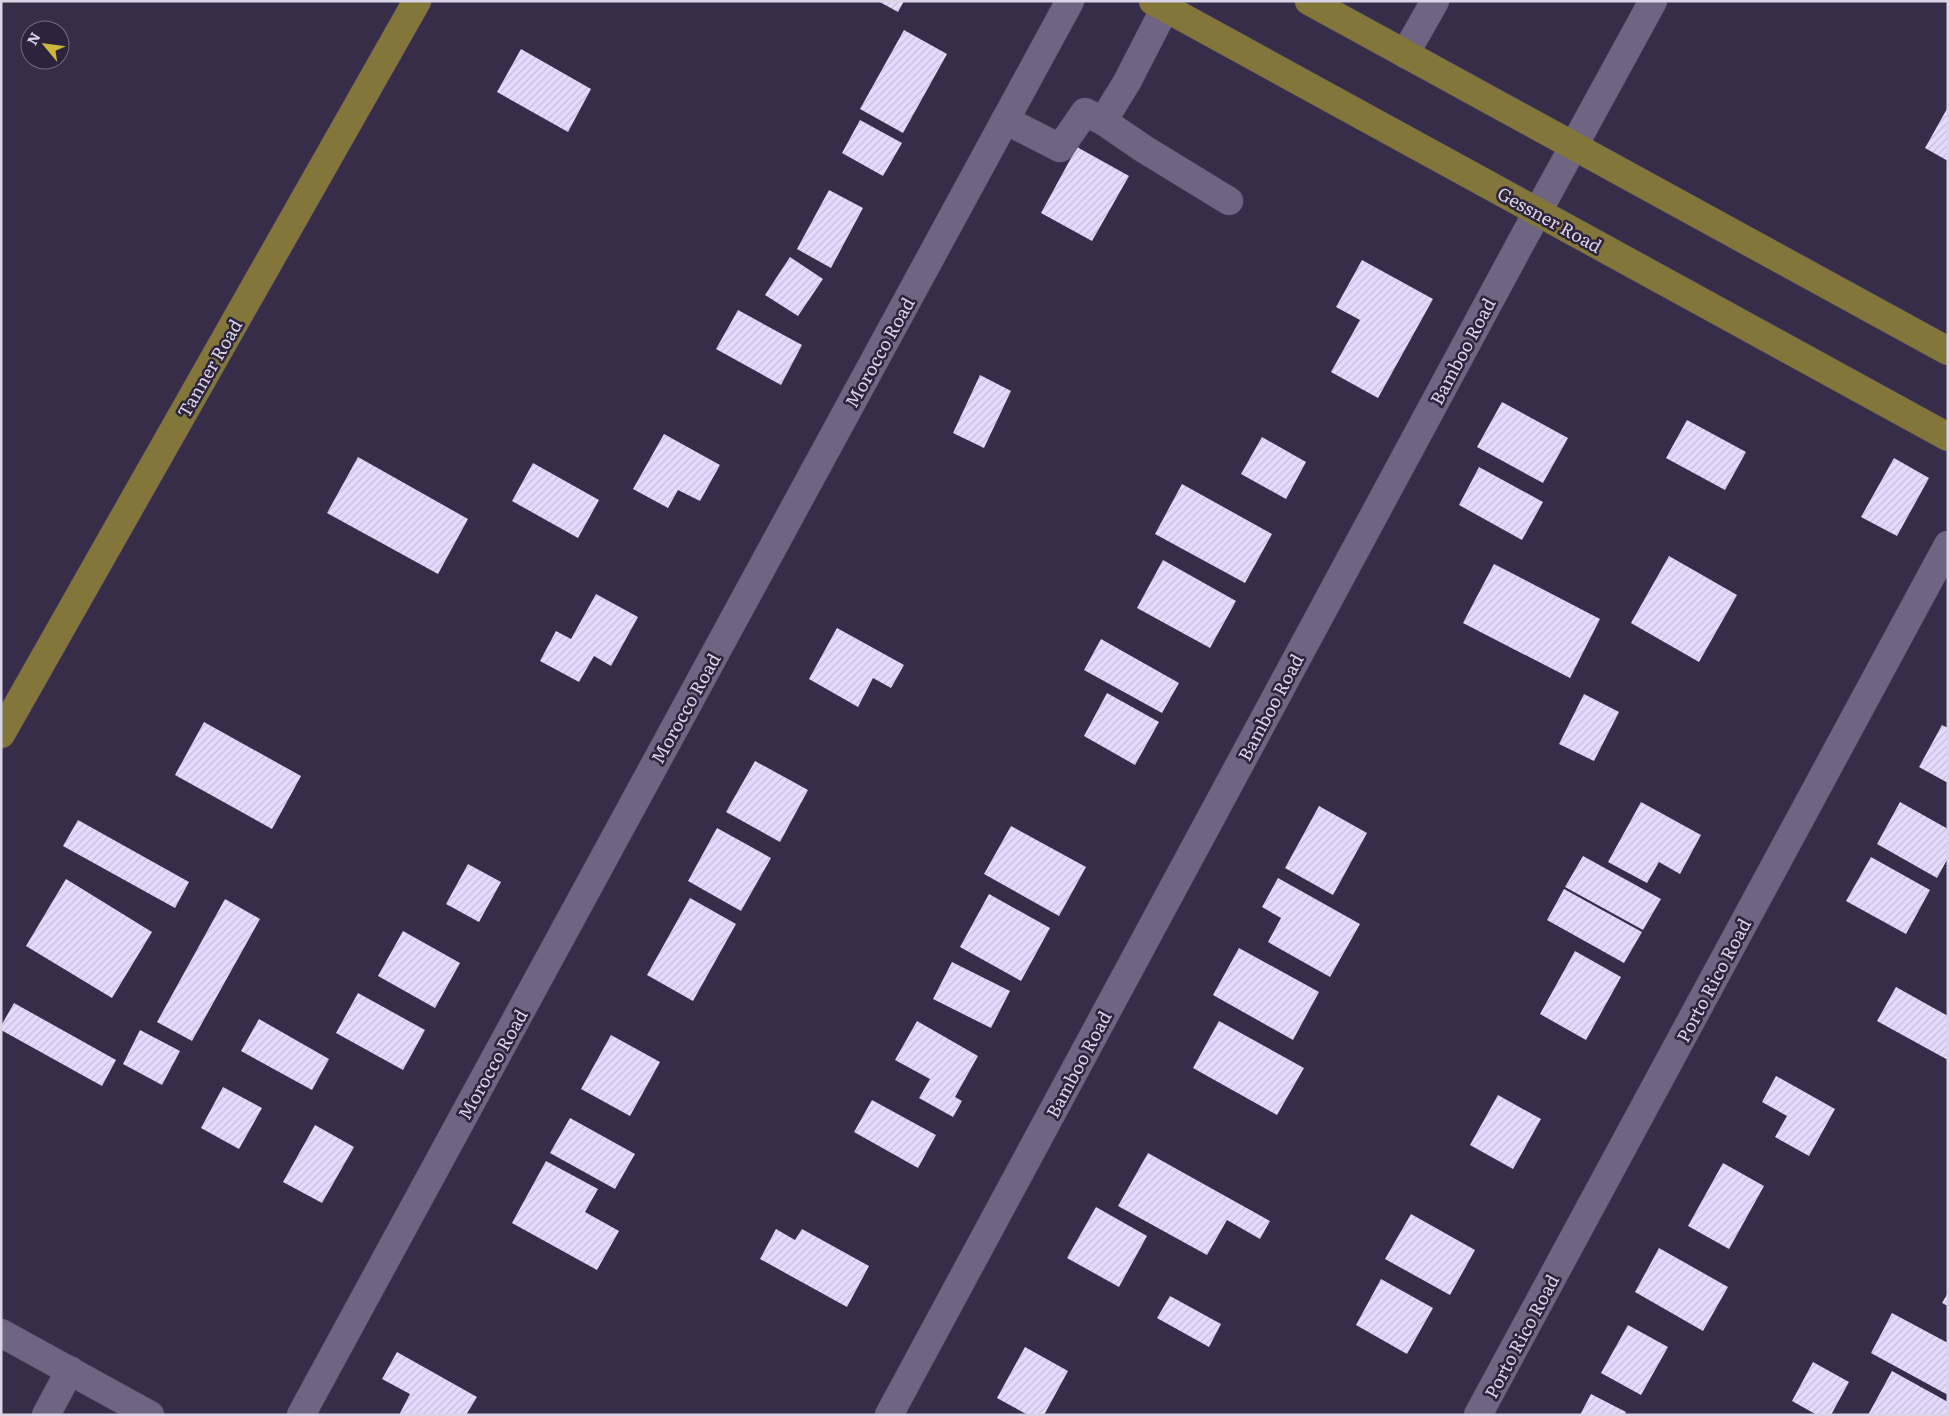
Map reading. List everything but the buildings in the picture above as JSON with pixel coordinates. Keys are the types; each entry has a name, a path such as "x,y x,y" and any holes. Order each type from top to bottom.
{"main road":[{"name":"Tanner Road","path":"1,734 417,1"},
{"path":"1309,1 1948,351"},
{"name":"Gessner Road","path":"1159,5 1948,437"}],"street":[{"name":"Morocco Road","path":"301,1415 1070,1"},
{"path":"1405,54 1435,1"},
{"name":"Bamboo Road","path":"889,1415 1653,1"},
{"path":"1103,121 1127,82 1159,5"},
{"path":"1005,120 1060,148 1085,112 1103,121 1144,149 1229,201"},
{"name":"Porto Rico Road","path":"1478,1415 1946,553"},
{"path":"1,1333 150,1415"},
{"path":"46,1415 70,1370"}]}
